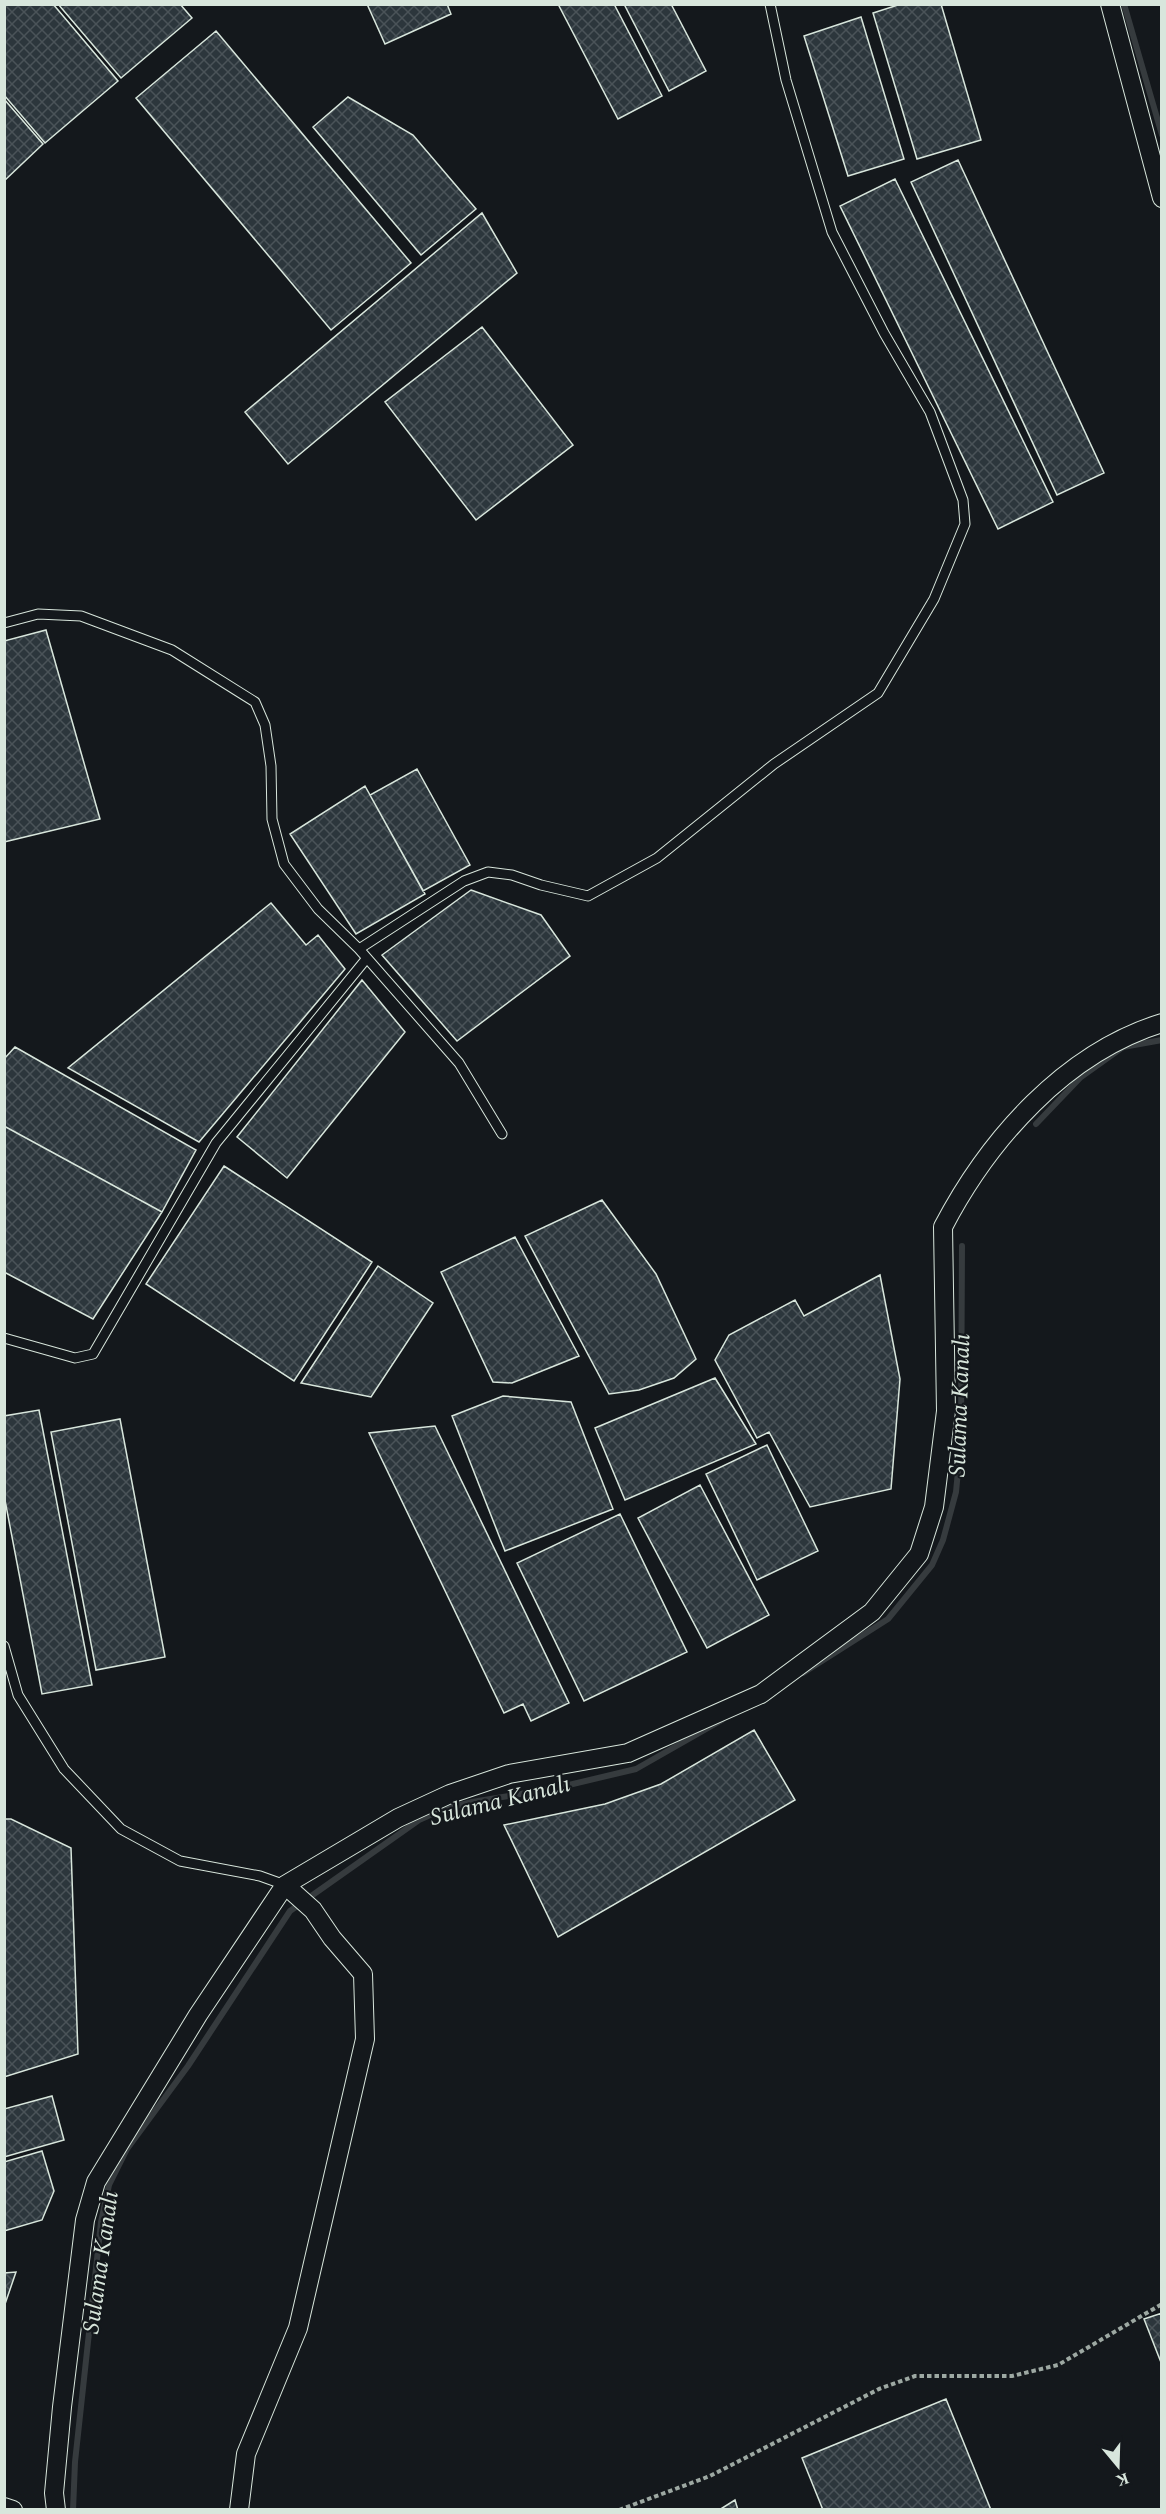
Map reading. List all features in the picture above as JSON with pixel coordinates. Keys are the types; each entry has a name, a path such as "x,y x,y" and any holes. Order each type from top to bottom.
{"street":[{"path":"1110,4 1161,198"},
{"path":"56,2510 56,2471 72,2314 85,2220 96,2182 198,2015 285,1885 398,1818 450,1794 509,1774 628,1753 761,1694 872,1612 919,1554 934,1508 946,1411 943,1227 987,1157 1034,1103 1085,1058 1132,1032 1161,1023"},
{"path":"239,2510 246,2454 298,2328 365,2039 363,1974 332,1938 313,1910 285,1885"},
{"path":"4,2507 13,2510"}],"lane":[{"path":"360,949 464,882 488,872 512,875 541,885 588,896 657,858 774,765 878,693 934,599 965,524 963,500 930,412 884,333 832,232 786,80 770,4"},
{"path":"4,624 38,614 81,616 172,650 255,702 265,725 271,766 272,819 284,864 318,909 360,949 459,1063 502,1134"},
{"path":"4,1338 75,1358 93,1354 216,1143 367,958"},
{"path":"4,1646 18,1695 64,1769 121,1829 180,1861 260,1876 285,1885"}],"path":[{"path":"619,2510 710,2476 879,2390 915,2376 1011,2376 1058,2365 1161,2304"}],"building":[{"path":"4,4 53,4 118,81 45,143 4,95"},
{"path":"58,4 180,4 192,18 121,78"},
{"path":"367,4 447,4 451,14 385,44"},
{"path":"558,4 614,4 662,96 618,119"},
{"path":"624,4 671,4 706,71 669,91"},
{"path":"901,4 941,4 981,140 917,159 873,13"},
{"path":"861,17 904,159 848,176 804,36"},
{"path":"216,31 411,263 331,330 136,98"},
{"path":"348,97 413,135 476,209 421,255 313,127"},
{"path":"4,99 43,144 4,181"},
{"path":"958,160 1104,473 1057,495 911,182"},
{"path":"895,179 1053,502 998,529 840,206"},
{"path":"482,213 517,273 288,464 245,412"},
{"path":"482,327 573,445 476,520 385,402"},
{"path":"46,630 100,819 4,842 4,641"},
{"path":"417,769 470,865 423,891 370,795"},
{"path":"365,786 425,894 356,934 290,834"},
{"path":"471,890 541,915 570,956 457,1041 382,955"},
{"path":"271,903 306,945 318,935 345,969 199,1142 68,1068"},
{"path":"362,980 405,1032 287,1178 237,1137"},
{"path":"15,1047 196,1150 162,1212 4,1126 4,1059"},
{"path":"4,1126 162,1212 93,1319 4,1272"},
{"path":"224,1166 372,1262 294,1381 146,1284"},
{"path":"602,1200 656,1274 696,1359 674,1378 639,1390 609,1394 525,1236"},
{"path":"515,1237 579,1356 512,1383 493,1382 441,1272"},
{"path":"378,1266 433,1303 371,1397 301,1383"},
{"path":"880,1275 900,1379 891,1489 810,1507 769,1432 757,1438 715,1360 729,1335 795,1300 804,1316"},
{"path":"715,1378 756,1444 625,1500 595,1428"},
{"path":"503,1396 571,1402 613,1509 505,1551 452,1416"},
{"path":"39,1410 92,1685 42,1694 4,1495 4,1416"},
{"path":"120,1419 165,1657 96,1670 51,1432"},
{"path":"435,1426 569,1703 531,1721 523,1704 504,1713 369,1433"},
{"path":"767,1445 818,1551 757,1580 706,1474"},
{"path":"700,1485 769,1615 707,1648 638,1518"},
{"path":"620,1514 687,1652 584,1701 517,1563"},
{"path":"754,1730 795,1800 558,1937 504,1825 605,1804 661,1784"},
{"path":"4,1819 11,1819 71,1848 78,2054 4,2077"},
{"path":"52,2096 64,2140 4,2157 4,2109"},
{"path":"42,2151 54,2191 42,2220 4,2231 4,2162"},
{"path":"16,2272 4,2307 4,2273"},
{"path":"1162,2313 1162,2365 1144,2319"},
{"path":"946,2399 991,2510 823,2510 802,2458"},
{"path":"735,2500 738,2510 719,2510"}],"waterway":[{"name":"Sulama Kanalı","path":"1124,4 1162,135"},
{"name":"Sulama Kanalı","path":"1036,1124 1081,1077 1123,1047 1162,1040"},
{"name":"Sulama Kanalı","path":"803,1673 888,1619 932,1565 943,1540 956,1492 961,1440 962,1246"},
{"name":"Sulama Kanalı","path":"73,2510 75,2462 101,2222 109,2185 127,2149 188,2066 290,1911 419,1820 444,1809 472,1802 556,1788 636,1769 722,1720"}]}
